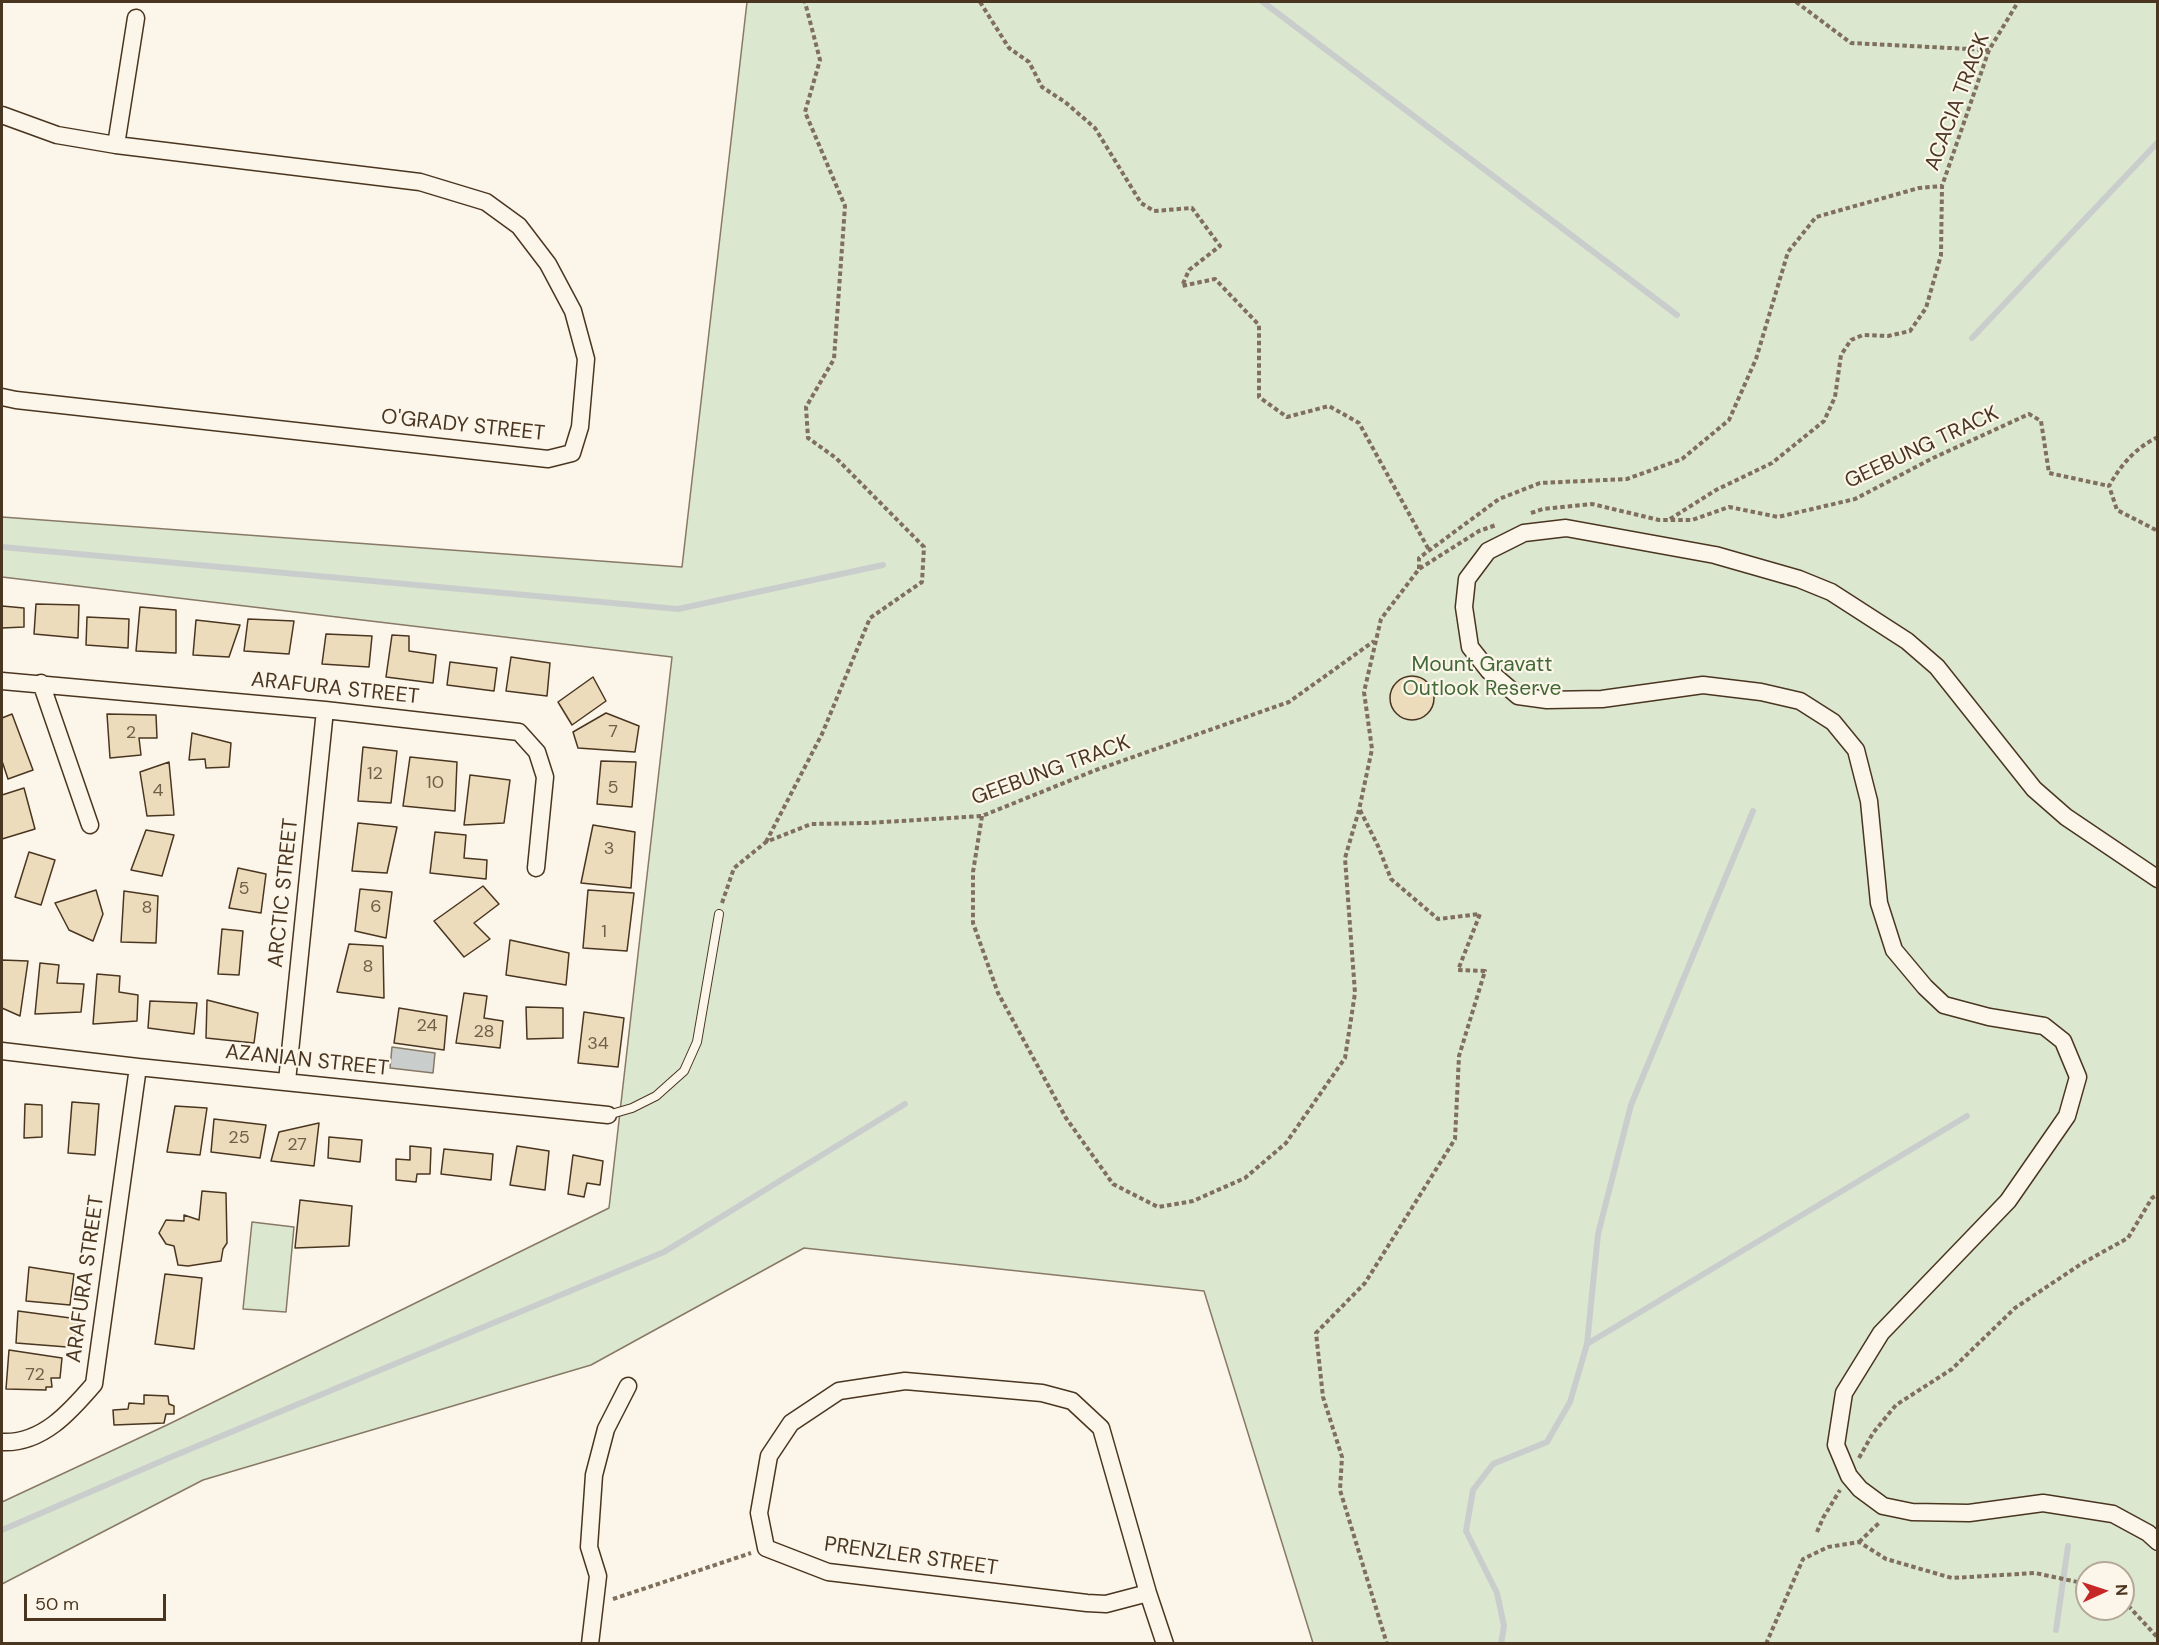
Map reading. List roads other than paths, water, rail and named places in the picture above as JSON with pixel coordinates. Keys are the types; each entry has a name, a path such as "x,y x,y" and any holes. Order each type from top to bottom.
{"street":[{"path":"116,145 136,18"},
{"name":"O'GRADY STREET","path":"2,115 57,135 116,145 420,182 486,202 519,226 548,264 573,311 586,359 580,427 572,453 548,459 28,402 2,397"},
{"path":"2157,879 2066,817 2034,789 1937,667 1907,641 1831,592 1810,583 1715,555 1566,528 1524,533 1488,551 1467,579 1464,606 1470,647 1489,671 1518,696 1547,700 1602,699 1703,685 1761,692 1800,701 1833,722 1856,750 1869,801 1879,903 1894,950 1924,987 1944,1005 1989,1017 2044,1026 2063,1041 2078,1077 2067,1116 2008,1201 1881,1333 1844,1394 1836,1445 1850,1476 1860,1488 1883,1506 1912,1512 1969,1513 2043,1503 2112,1514 2148,1533 2157,1542"},
{"name":"ARAFURA STREET","path":"2,681 325,710 519,732 537,752 545,777 536,868"},
{"path":"41,683 90,825"},
{"name":"ARCTIC STREET","path":"287,1081 325,710"},
{"name":"AZANIAN STREET","path":"2,1051 608,1115"},
{"name":"ARAFURA STREET","path":"2,1442 17,1443 47,1430 72,1411 94,1384 138,1067"},
{"name":"PRENZLER STREET","path":"905,1381 1042,1393 1072,1401 1101,1428 1148,1593 1106,1604 1087,1603 828,1572 766,1548 759,1513 769,1456 791,1423 840,1391 905,1381"},
{"path":"590,1644 598,1576 589,1548 594,1475 606,1430 628,1386"},
{"path":"1148,1593 1165,1644"}],"lane":[{"path":"608,1115 632,1108 656,1096 684,1071 697,1042 719,914"}],"waterway":[{"path":"1263,2 1677,315"},
{"path":"1972,338 2158,142"},
{"path":"2,547 678,609 883,565"},
{"path":"1501,1644 1504,1626 1497,1593 1466,1531 1473,1490 1493,1464 1547,1442 1570,1402 1587,1344 1598,1234 1631,1105 1753,811"},
{"path":"2,1530 171,1457 664,1252 905,1104"},
{"path":"1587,1344 1967,1116"},
{"path":"2056,1630 2068,1546"}],"park label":[{"name":"Mount Gravatt Outlook Reserve","path":"1482,677"}]}
